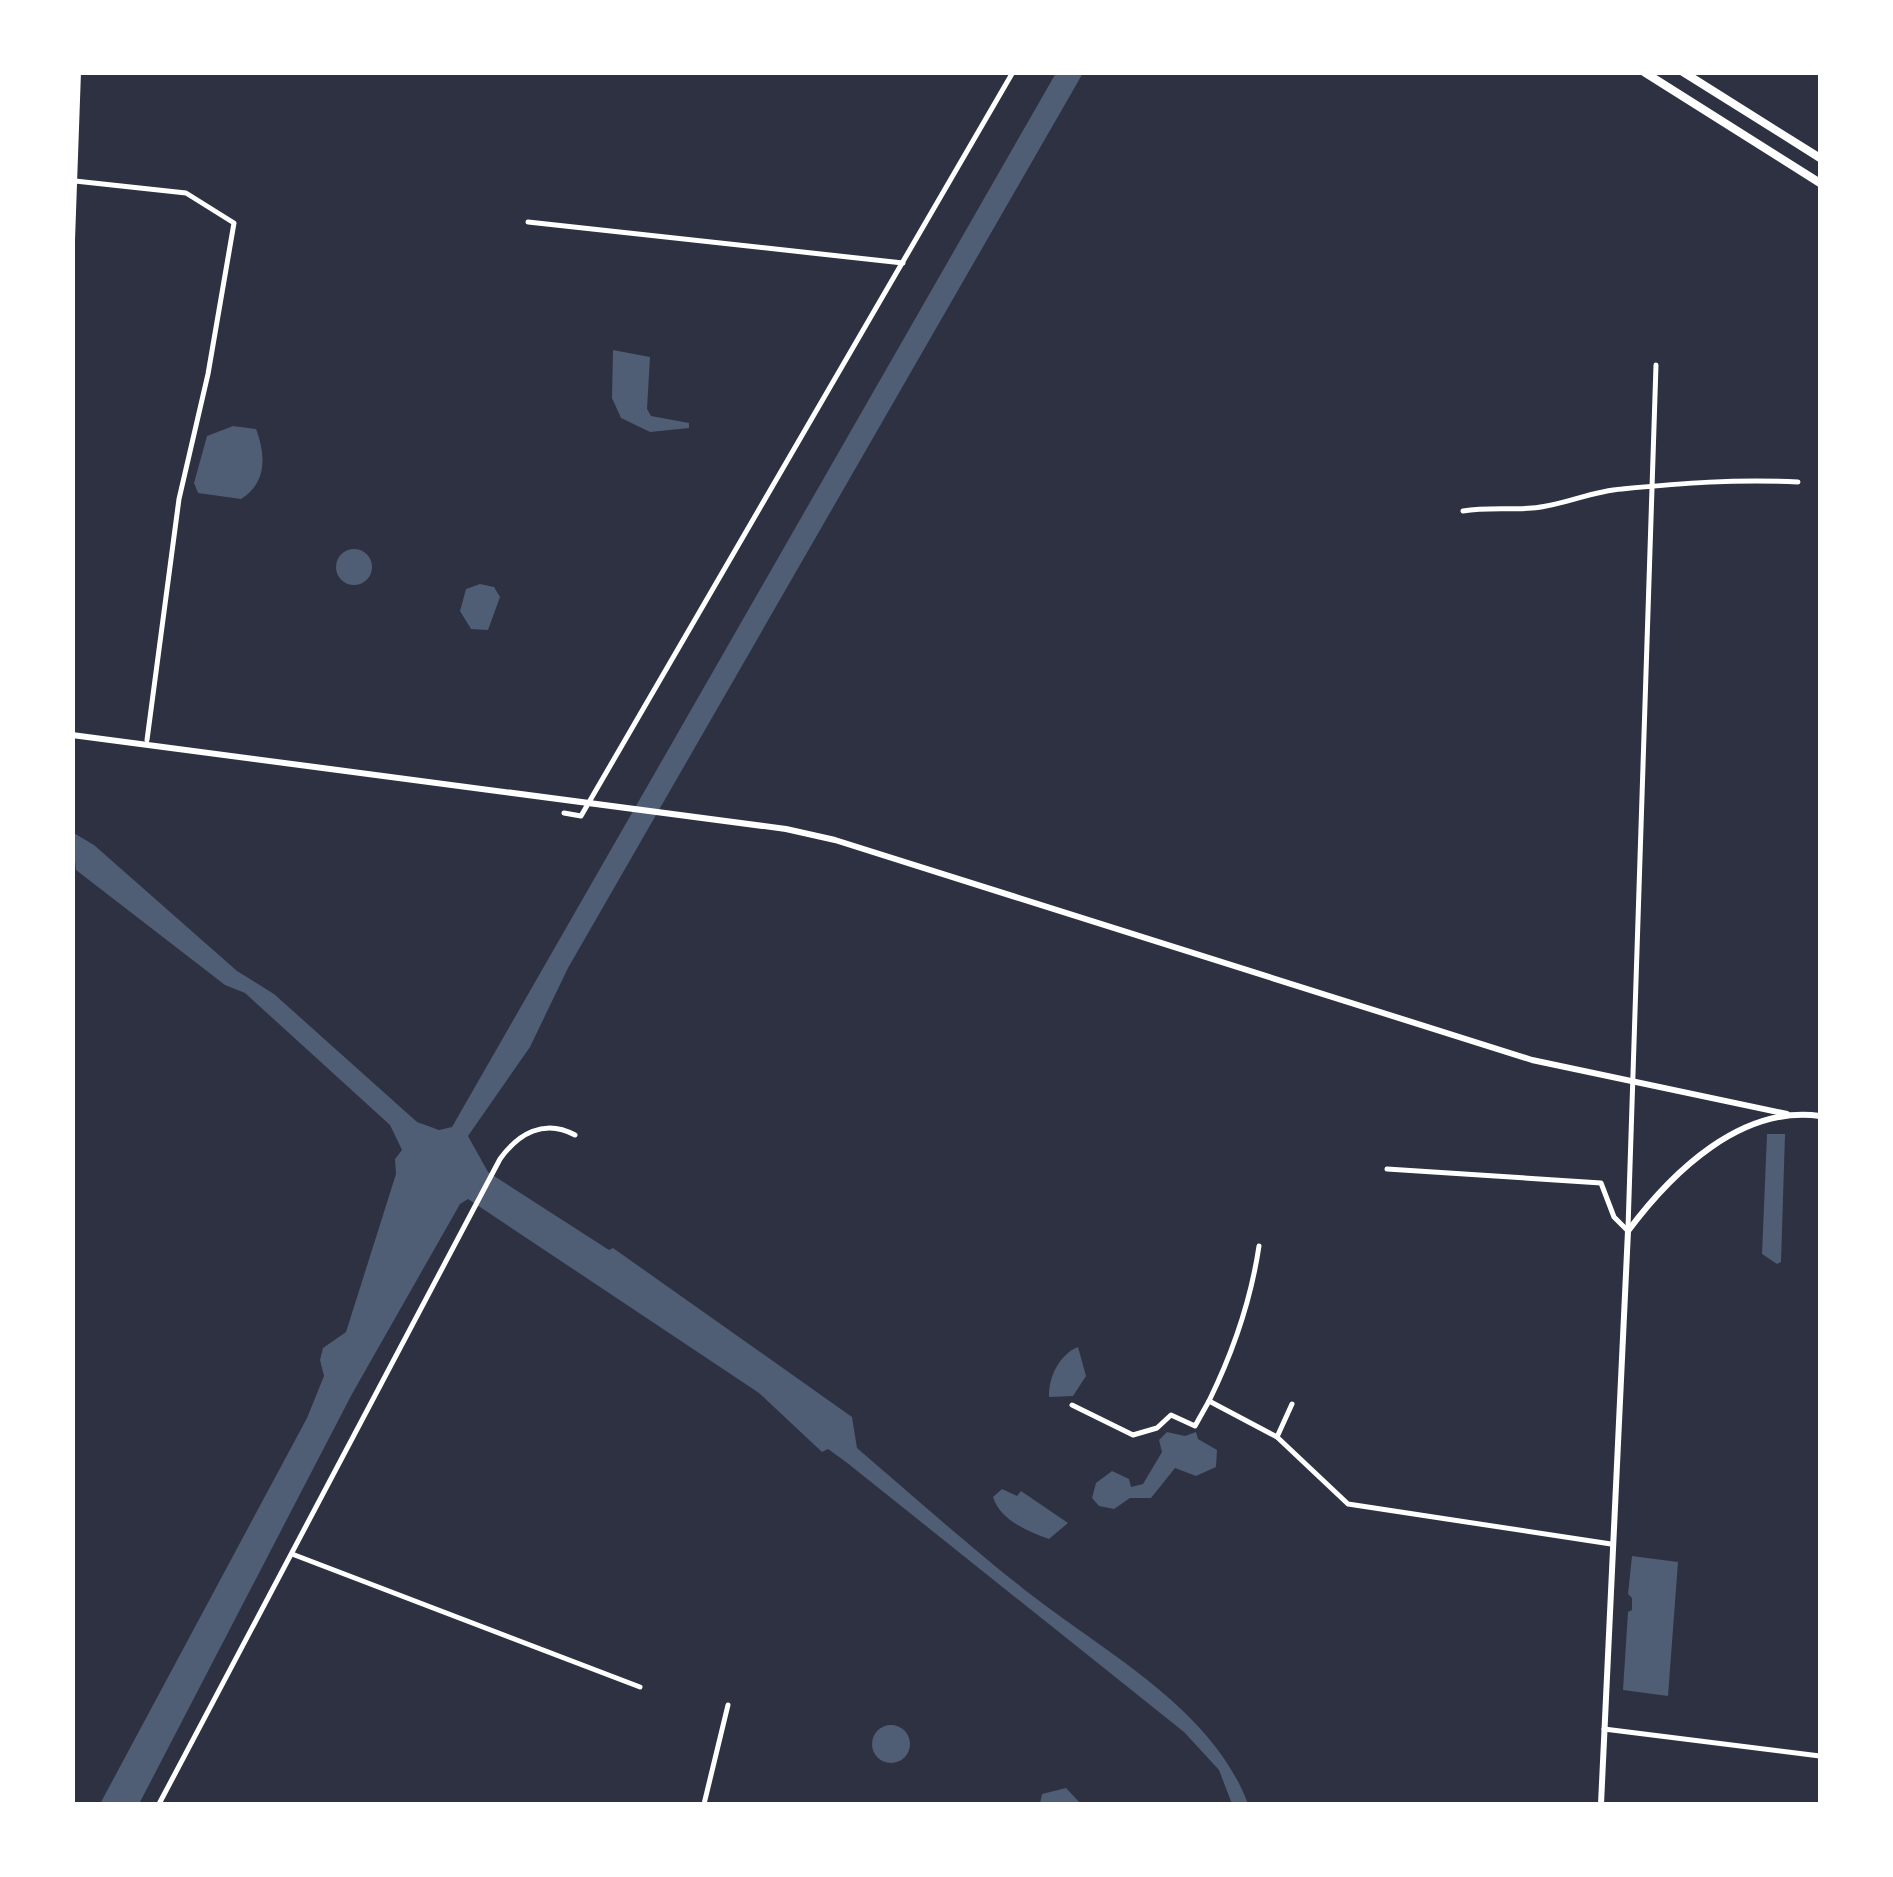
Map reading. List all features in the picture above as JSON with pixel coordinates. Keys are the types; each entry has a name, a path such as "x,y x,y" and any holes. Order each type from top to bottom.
{"main road":[{"path":"1644,72 1820,183"},
{"path":"1683,72 1820,158"}],"street":[{"path":"72,240 78,72"},
{"path":"564,813 582,816 1013,72"},
{"path":"74,181 186,192 234,223 208,374 179,499 147,740"},
{"path":"528,222 904,263"},
{"path":"1601,1804 1628,1232 1656,365"},
{"path":"1463,511 1497,506 1530,508 1620,488 1652,489 1716,478 1798,482"},
{"path":"72,735 734,821 835,840 1532,1060 1787,1114 1820,1116"},
{"path":"1628,1232 1660,1188 1683,1167 1753,1125 1787,1114"},
{"path":"159,1804 494,1171 516,1137 527,1131 566,1130 575,1134"},
{"path":"1387,1169 1602,1184 1614,1217 1628,1232"},
{"path":"1072,1406 1133,1436 1157,1428 1171,1414 1195,1426 1232,1348 1260,1246"},
{"path":"1209,1401 1278,1436 1348,1504 1612,1544"},
{"path":"1278,1436 1292,1404"},
{"path":"292,1554 640,1687"},
{"path":"704,1804 728,1705"},
{"path":"1604,1729 1820,1756"}],"water":[{"path":"1056,73 1083,73 568,968 530,1047 468,1136 488,1172 609,1250 613,1248 852,1417 857,1448 999,1569 1181,1709 1231,1769 1248,1804 1232,1804 1219,1770 1184,1732 846,1462 828,1449 822,1452 759,1393 468,1199 460,1204 352,1394 139,1804 100,1804 307,1418 324,1376 320,1360 323,1348 346,1332 396,1174 395,1159 402,1150 390,1125 245,993 225,985 76,870 72,832 94,845 237,971 274,994 417,1122 439,1130 452,1127"},
{"path":"613,350 650,357 647,409 651,416 689,423 689,428 650,432 621,418 612,398"},
{"path":"233,426 256,429 263,458 256,485 241,499 198,493 194,483 207,436"},
{"path":"354,549 367,554 372,567 367,580 354,585 341,580 336,567 341,554"},
{"path":"480,584 494,587 500,597 488,630 471,629 460,611 466,589"},
{"path":"1767,1134 1785,1134 1781,1262 1777,1264 1762,1254"},
{"path":"1078,1347 1086,1376 1073,1396 1049,1397 1056,1367"},
{"path":"1167,1432 1185,1436 1196,1432 1198,1439 1217,1450 1216,1467 1196,1476 1175,1468 1151,1498 1130,1498 1114,1509 1099,1506 1092,1498 1096,1483 1112,1471 1129,1479 1131,1487 1143,1484 1162,1452 1159,1440"},
{"path":"1002,1489 1017,1496 1021,1491 1068,1523 1049,1539 1023,1528 997,1505 993,1497"},
{"path":"1632,1556 1678,1562 1668,1696 1623,1690 1628,1612 1632,1610 1628,1594"},
{"path":"891,1725 905,1730 910,1744 905,1758 891,1763 877,1758 872,1744 877,1730"},
{"path":"1066,1788 1081,1804 1040,1804 1042,1794"}]}
